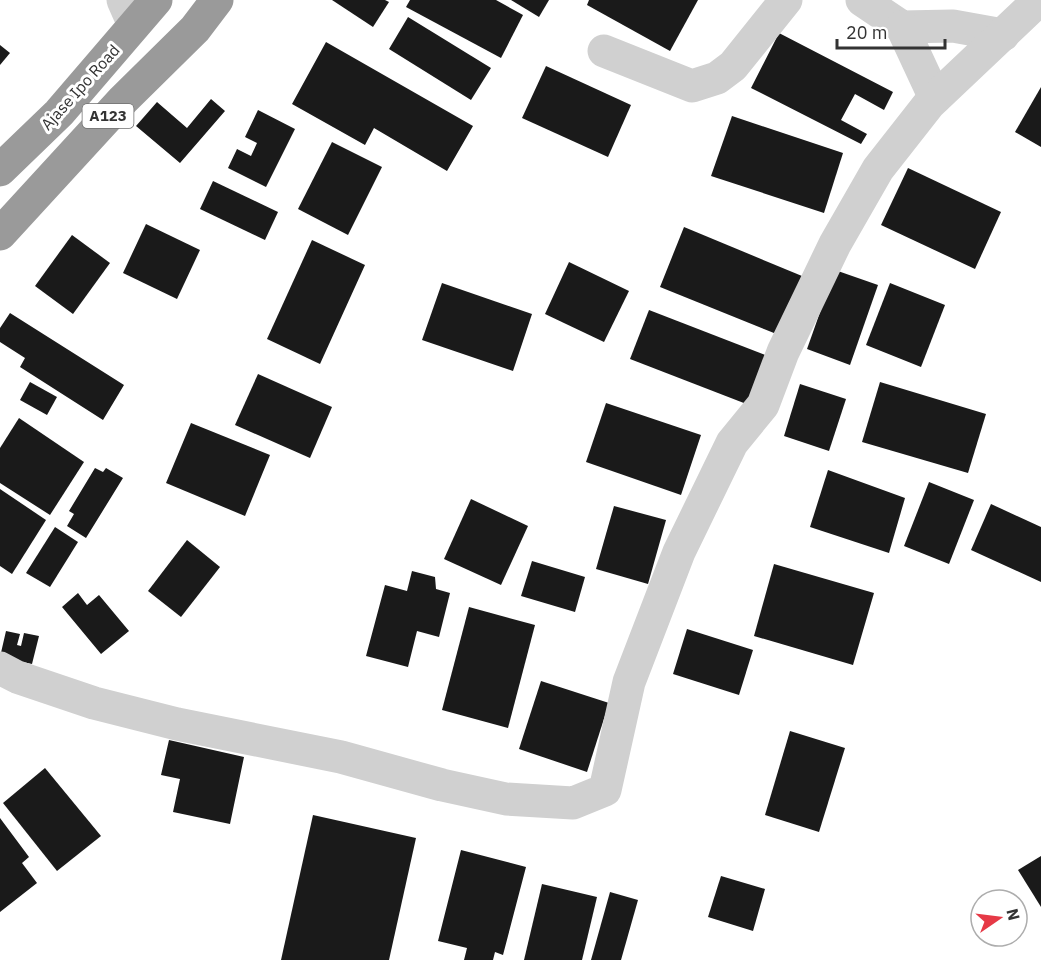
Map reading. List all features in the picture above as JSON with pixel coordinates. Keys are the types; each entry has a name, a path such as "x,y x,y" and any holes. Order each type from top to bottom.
{"highway":[{"name":"Ajase Ipo Road","path":"0,170 59,113 129,13 156,0"},
{"name":"A123","path":"0,234 123,100 195,28 217,0"}],"street":[{"path":"604,51 692,86 717,78 733,66 786,0"},
{"path":"862,0 902,27 935,98"},
{"path":"0,668 16,677 115,708 177,724 341,757 442,785 496,796 573,803 605,790 628,682 679,552 732,443 763,405 783,352 840,234 878,169 935,98 1039,0"},
{"path":"902,27 953,26 1003,35"}],"building":[{"path":"332,0 385,0 389,2 373,27"},
{"path":"410,0 496,0 523,15 501,58 406,7"},
{"path":"511,0 549,0 539,17"},
{"path":"589,0 698,0 670,51 587,5"},
{"path":"408,17 491,68 471,100 389,49"},
{"path":"779,33 893,92 884,110 855,94 841,120 867,134 861,144 751,88"},
{"path":"326,42 473,126 447,171 374,128 365,145 292,104"},
{"path":"0,45 10,53 0,65"},
{"path":"546,66 631,105 608,157 522,118"},
{"path":"1041,87 1041,147 1015,132"},
{"path":"211,99 225,111 180,163 136,126 157,102 187,128"},
{"path":"258,110 295,129 266,187 228,168 237,149 251,156 257,143 245,137"},
{"path":"732,116 843,153 824,213 711,176"},
{"path":"332,142 382,167 348,235 298,209"},
{"path":"908,168 1001,212 975,269 881,225"},
{"path":"213,181 278,212 265,240 200,209"},
{"path":"146,224 200,250 177,299 123,273"},
{"path":"684,227 802,276 779,335 660,287"},
{"path":"72,235 110,263 73,314 35,286"},
{"path":"312,240 365,265 320,364 267,339"},
{"path":"569,262 629,291 604,342 545,314"},
{"path":"835,270 878,285 850,365 807,349"},
{"path":"442,283 532,314 513,371 422,340"},
{"path":"890,283 945,305 921,367 866,345"},
{"path":"649,310 768,356 749,405 630,359"},
{"path":"10,313 124,385 103,420 20,367 25,358 0,342 0,328"},
{"path":"258,374 332,407 310,458 235,425"},
{"path":"30,382 57,397 47,415 20,400"},
{"path":"880,382 986,414 968,473 862,442"},
{"path":"800,384 846,399 829,451 784,436"},
{"path":"606,403 701,435 681,495 586,462"},
{"path":"19,418 84,462 50,515 0,483 0,448"},
{"path":"191,423 270,455 245,516 166,483"},
{"path":"95,468 103,472 106,468 123,478 86,538 67,526 74,514 69,511"},
{"path":"828,470 905,498 889,553 810,527"},
{"path":"929,482 974,500 949,564 904,546"},
{"path":"0,489 46,520 12,574 0,566"},
{"path":"471,499 528,526 501,585 444,559"},
{"path":"991,504 1041,527 1041,582 971,550"},
{"path":"614,506 666,520 648,584 596,569"},
{"path":"55,527 78,542 50,587 26,573"},
{"path":"187,540 220,567 181,617 148,591"},
{"path":"532,561 585,577 575,612 521,596"},
{"path":"774,564 874,593 853,665 754,636"},
{"path":"412,571 435,577 436,589 450,593 439,637 417,631 408,667 366,656 385,585 407,591"},
{"path":"78,593 87,605 99,595 129,631 101,654 62,607"},
{"path":"469,607 535,625 508,728 442,710"},
{"path":"687,629 753,650 739,695 673,674"},
{"path":"6,631 20,634 17,645 21,646 24,633 39,636 32,664 0,657"},
{"path":"541,681 609,703 587,772 519,749"},
{"path":"790,731 845,748 819,832 765,815"},
{"path":"169,740 244,757 230,824 173,812 180,779 161,775"},
{"path":"45,768 101,836 57,871 3,803"},
{"path":"313,815 416,838 389,960 281,960"},
{"path":"0,818 29,857 22,863 37,883 0,912"},
{"path":"461,850 526,867 503,955 495,952 493,960 464,960 467,948 438,941"},
{"path":"1041,856 1041,907 1018,870"},
{"path":"721,876 765,889 753,931 708,917"},
{"path":"542,884 597,897 582,960 524,960"},
{"path":"610,892 638,900 621,960 591,960"}]}
